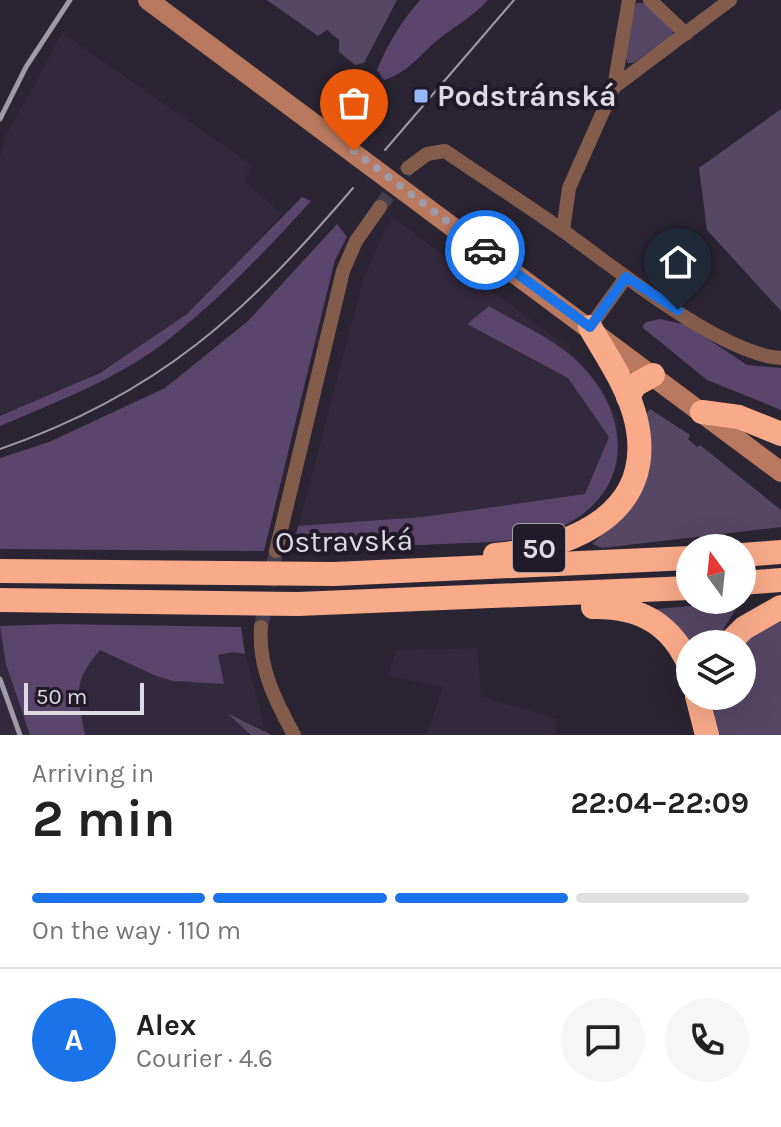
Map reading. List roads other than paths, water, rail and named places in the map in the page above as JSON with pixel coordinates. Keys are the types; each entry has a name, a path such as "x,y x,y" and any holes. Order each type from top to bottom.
{"highway":[{"name":"50","path":"334,574 436,558 529,550 565,541 591,529 619,505 636,467 638,433 628,397 590,327"},
{"path":"628,397 635,385 653,375"},
{"path":"702,412 739,417 781,434"},
{"path":"756,554 781,552"},
{"name":"Ostravská","path":"0,571 305,575 676,559"},
{"path":"756,582 781,580"},
{"name":"Ostravská","path":"0,600 298,604 483,599 676,589"},
{"name":"50","path":"483,599 631,610 668,630 676,643"},
{"path":"742,630 781,607"}],"main road":[{"path":"148,0 330,132 781,472"}],"street":[{"path":"563,231 569,188 614,87 629,0"},
{"path":"650,0 686,34"},
{"path":"614,87 730,0"},
{"path":"408,168 427,154 445,151 563,231 603,264 740,350 781,358"},
{"path":"276,551 343,271 356,241 380,207"},
{"path":"590,327 626,277"},
{"path":"261,627 267,680 294,735"}],"tunnel":[{"path":"380,207 408,168"},
{"path":"261,627 276,551"}],"tram line":[{"path":"385,150 514,0"},
{"path":"0,449 107,403 196,345 275,274 353,188"}],"railway":[{"path":"0,119 26,67 70,0"},
{"path":"0,679 20,735"}],"place":[{"name":"Podstránská","path":"421,96"}]}
